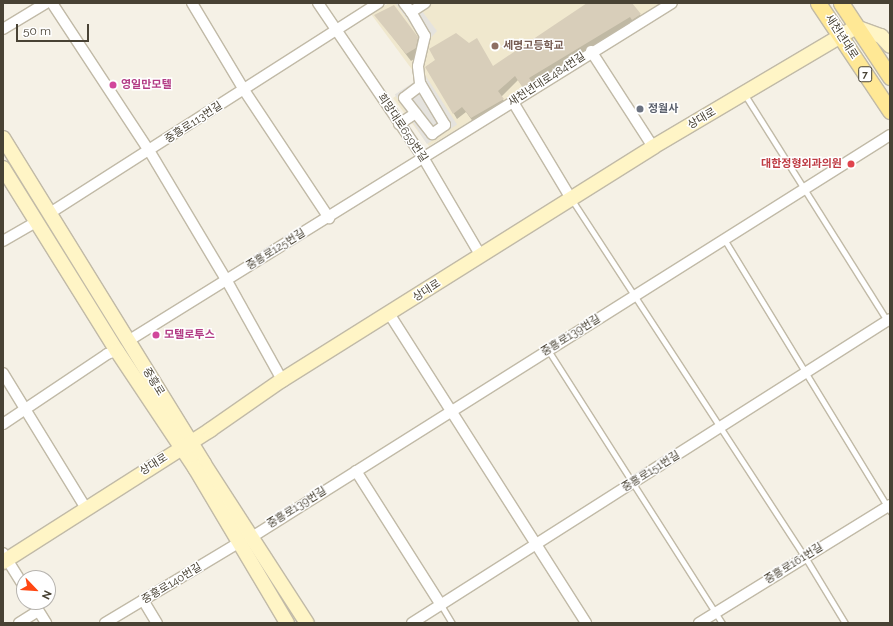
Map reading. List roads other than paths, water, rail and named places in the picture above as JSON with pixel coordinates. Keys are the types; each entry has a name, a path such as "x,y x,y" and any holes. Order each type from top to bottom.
{"main road":[{"name":"새천년대로","path":"818,3 890,111"},
{"name":"새천년대로","path":"841,3 890,77"},
{"name":"상대로","path":"4,558 186,444 282,380 390,314 653,148 745,95 856,27"},
{"path":"856,27 881,36 890,46"},
{"name":"중흥로","path":"3,138 128,341 186,444 238,543 287,623"},
{"name":"중흥로","path":"3,168 117,351 186,444 252,537 307,623"}],"street":[{"path":"3,29 46,3"},
{"path":"52,3 150,152 282,380"},
{"path":"192,3 244,90 329,218"},
{"name":"희망대로659번길","path":"318,3 424,159 481,256"},
{"name":"중흥로113번길","path":"50,213 150,152 335,30 379,3"},
{"path":"404,3 425,36 418,66 421,85 445,125 432,134 404,98 421,85"},
{"path":"411,12 425,3"},
{"name":"새천년대로484번길","path":"424,159 591,51 672,3"},
{"path":"591,51 653,148"},
{"path":"513,102 572,200"},
{"path":"399,124 416,113"},
{"name":"중흥로139번길","path":"252,537 890,135"},
{"name":"중흥로125번길","path":"128,341 424,159"},
{"path":"3,241 36,222"},
{"path":"390,314 586,623"},
{"name":"중흥로151번길","path":"412,623 889,321"},
{"path":"3,424 107,354 117,351"},
{"path":"3,373 85,507"},
{"path":"356,471 441,605"},
{"name":"중흥로161번길","path":"699,623 805,557 889,508"},
{"name":"중흥로140번길","path":"105,623 238,543"},
{"path":"4,558 16,576"},
{"path":"143,600 158,623"},
{"path":"19,623 38,611 46,623"}],"lane":[{"path":"745,95 889,321"},
{"path":"572,200 636,294 805,557 844,623"},
{"path":"724,239 889,508"},
{"path":"548,350 722,623"},
{"path":"441,605 452,623"}],"place":[{"name":"세명고등학교","path":"495,46"},
{"name":"영일만모텔","path":"113,85"},
{"name":"정월사","path":"640,109"},
{"name":"대한정형외과의원","path":"851,164"},
{"name":"모텔로투스","path":"156,335"}]}
